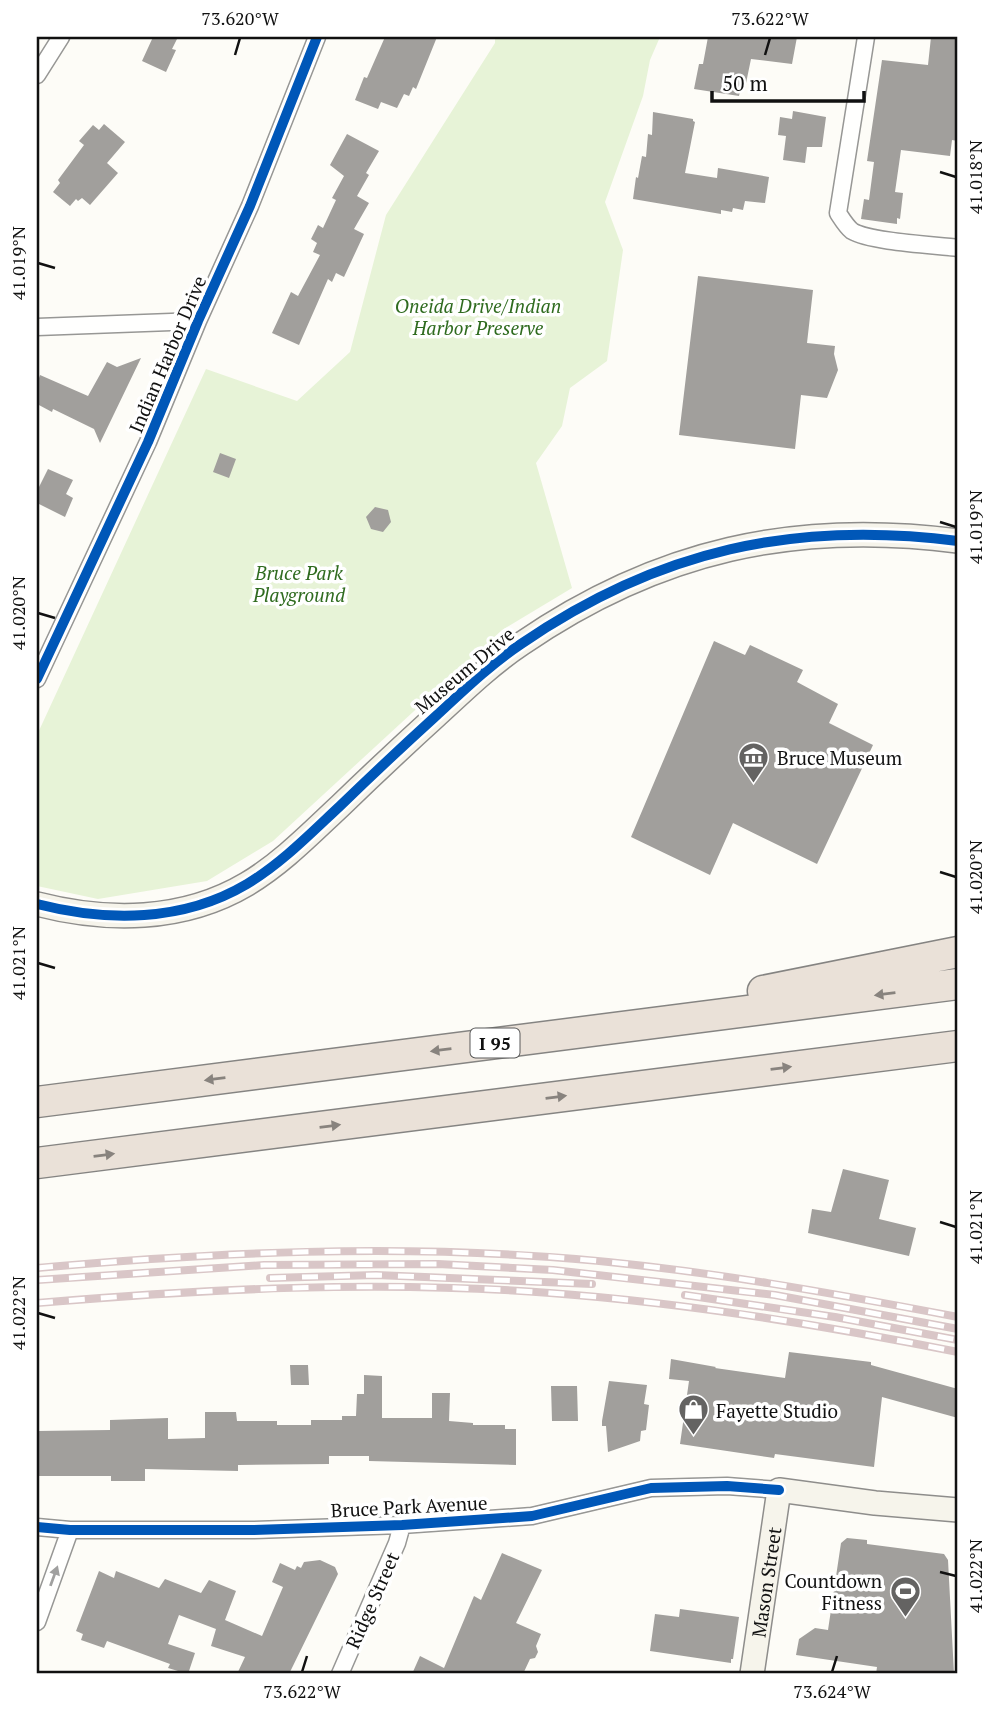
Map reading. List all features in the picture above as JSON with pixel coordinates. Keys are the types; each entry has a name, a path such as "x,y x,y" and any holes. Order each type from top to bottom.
{"highway":[{"path":"494,1043 956,953"},
{"name":"I 95","path":"37,1102 956,985"},
{"path":"37,1163 955,1046"}],"main road":[{"name":"Museum Drive","path":"37,904 99,916 131,917 196,905 246,884 289,853 497,662 567,615 630,582 716,552 791,538 862,533 958,541"},
{"name":"Bruce Park Avenue","path":"779,1490 875,1503 958,1510"},
{"name":"Mason Street","path":"752,1674 779,1490"}],"street":[{"path":"37,75 61,37"},
{"name":"Indian Harbor Drive","path":"37,679 148,442 198,321 250,206 317,37"},
{"path":"866,37 838,213 845,225 854,232 897,241 958,248"},
{"path":"37,327 198,321"},
{"name":"Bruce Park Avenue","path":"37,1527 70,1530 254,1530 402,1525 532,1516 651,1488 727,1486 779,1490"},
{"name":"Ridge Street","path":"340,1674 397,1543 402,1525"},
{"path":"37,1622 70,1530"}],"green space":[{"name":"Bruce Park Playground","path":"495,37 660,37 650,60 643,96 605,202 623,250 607,361 570,388 562,426 536,463 572,588 502,630 273,841 207,881 98,899 37,886 37,735 206,369 297,401 350,352 386,215 495,43"}],"building":[{"path":"153,37 178,37 172,49 176,50 166,72 142,61"},
{"path":"385,37 437,37 416,89 413,87 409,96 404,94 397,108 381,102 378,109 355,100"},
{"path":"708,37 797,37 792,64 751,59 745,88 741,87 739,96 694,89 699,64 703,64"},
{"path":"931,37 958,37 958,141 952,140 950,156 901,150 895,192 903,193 900,219 897,218 897,224 861,219 864,199 869,200 874,162 867,161 882,60 928,65"},
{"path":"793,111 826,117 822,147 807,147 805,163 783,160 786,136 778,135 780,117 792,119"},
{"path":"653,112 693,119 695,122 685,173 717,178 718,168 769,177 765,203 745,201 743,210 721,210 721,214 633,199 642,156 646,157 648,134 652,135"},
{"path":"104,124 125,142 107,163 118,173 90,205 82,198 78,201 76,199 70,206 53,192 60,183 58,180 84,145 79,141 93,125 99,130"},
{"path":"347,134 379,151 357,196 369,203 354,229 364,234 344,277 336,273 332,282 328,279 299,345 272,333 291,292 298,296 320,255 313,252 317,243 311,239 318,225 323,228 336,200 332,198 344,176 330,165"},
{"path":"698,276 813,290 807,343 835,346 838,370 827,398 801,395 795,449 679,435"},
{"path":"141,358 100,443 94,429 37,404 40,375 88,396 107,362 117,367"},
{"path":"220,453 236,459 229,478 213,472"},
{"path":"48,469 73,480 66,494 73,498 65,517 37,503 37,491"},
{"path":"375,507 388,510 391,522 383,532 371,529 366,517"},
{"name":"Bruce Museum","path":"714,641 745,655 750,645 803,670 797,682 838,704 829,723 873,745 817,864 733,823 710,875 631,837"},
{"path":"843,1169 889,1180 879,1219 916,1228 909,1256 808,1233 812,1209 831,1212"},
{"path":"789,1352 871,1362 871,1365 958,1389 958,1418 882,1397 874,1467 775,1454 774,1458 680,1444 689,1381 669,1379 671,1359 785,1378"},
{"path":"290,1365 308,1365 309,1385 291,1385"},
{"path":"364,1375 382,1376 382,1418 432,1418 432,1393 450,1393 449,1421 473,1425 505,1425 505,1429 516,1429 516,1465 369,1461 369,1456 329,1456 329,1464 238,1465 238,1471 145,1469 145,1481 111,1481 111,1476 38,1476 37,1473 37,1431 110,1430 110,1420 168,1418 168,1439 205,1438 205,1412 236,1412 237,1421 277,1421 277,1425 311,1425 311,1420 342,1420 342,1416 356,1416 357,1394 364,1394"},
{"path":"609,1381 647,1385 644,1404 649,1405 646,1430 641,1431 640,1441 608,1452 606,1426 602,1426 602,1421"},
{"path":"551,1386 577,1386 578,1421 552,1421"},
{"path":"847,1538 867,1540 867,1544 944,1554 948,1560 954,1674 876,1674 877,1667 796,1655 799,1639 815,1628 828,1630 841,1543"},
{"path":"502,1553 542,1570 516,1623 541,1634 535,1658 530,1659 523,1674 412,1674 420,1656 444,1668 474,1596 481,1600"},
{"path":"320,1560 335,1567 338,1574 289,1674 237,1674 245,1657 211,1646 216,1629 179,1615 168,1644 195,1653 188,1674 168,1668 170,1664 107,1641 104,1648 81,1640 83,1634 76,1631 99,1571 114,1578 116,1571 159,1588 165,1579 201,1593 209,1580 236,1591 225,1620 262,1636 283,1587 272,1582 280,1563 295,1570 297,1566 301,1568 304,1562"},
{"path":"680,1609 739,1617 731,1663 650,1651 655,1614 679,1617"}],"railway":[{"path":"37,1268 306,1252 509,1254 720,1276 958,1317"},
{"path":"37,1280 264,1265 438,1264 553,1270 775,1295 958,1329"},
{"path":"270,1278 376,1275 592,1284"},
{"path":"37,1303 293,1288 486,1289 601,1297 704,1309 806,1324 958,1352"},
{"path":"685,1295 835,1317 958,1340"}],"cycle path":[{"path":"37,679 148,442 198,321 250,206 317,37"},
{"path":"37,904 90,914 144,915 197,906 247,884 296,847 488,669 521,644 572,612 624,585 676,565 730,549 784,540 840,535 958,541"},
{"path":"37,1527 70,1530 254,1530 402,1525 532,1516 651,1488 727,1486 779,1490"}],"place":[{"name":"Bruce Museum","path":"754,784"},
{"name":"Fayette Studio","path":"693,1437"},
{"name":"Countdown Fitness","path":"905,1618"}],"park label":[{"name":"Oneida Drive/Indian Harbor Preserve","path":"478,316"}]}
